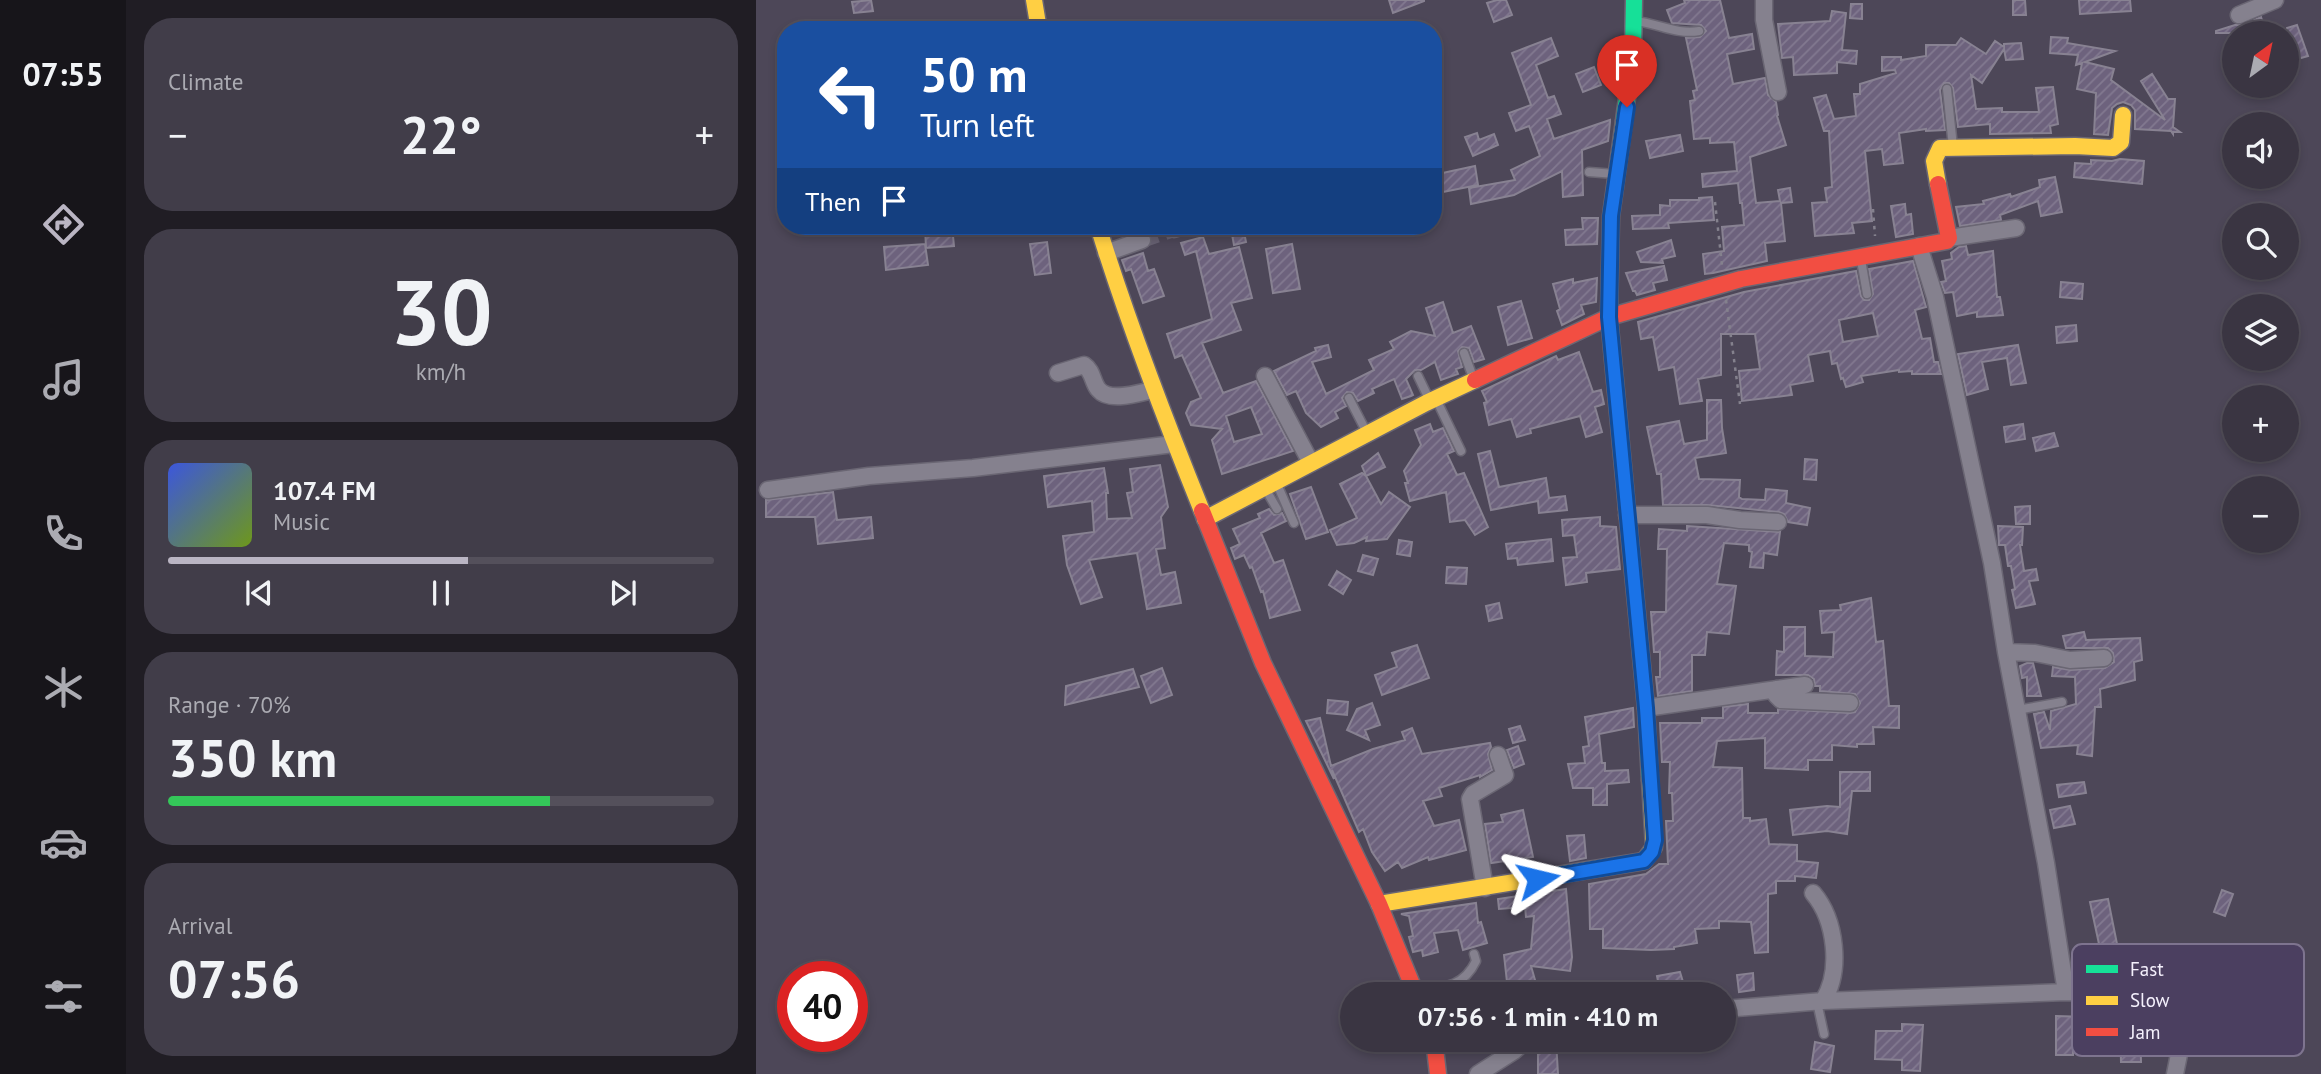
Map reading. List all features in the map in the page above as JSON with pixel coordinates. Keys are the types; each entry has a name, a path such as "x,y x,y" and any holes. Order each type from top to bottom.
{"street":[{"path":"1034,0 1038,21"},
{"path":"1379,904 1644,861 1652,852 1655,840 1646,708 1609,317 1611,216 1624,135 1635,21 1634,0"},
{"path":"1764,0 1764,20 1778,92"},
{"path":"2239,15 2275,0"},
{"path":"1949,238 1935,155 1940,148 2113,148 2121,142 2123,115"},
{"path":"1205,519 1433,399 1609,317 1724,284 1946,241 1949,238 2016,228"},
{"path":"1101,235 1153,390 1263,663 1379,904 1411,982"},
{"path":"1107,253 1142,240"},
{"path":"1919,246 1935,297 1992,563 2046,863 2066,992"},
{"path":"1058,373 1084,365 1091,371 1099,391 1107,396 1153,390"},
{"path":"1265,376 1311,463"},
{"path":"768,490 869,476 973,468 1174,444"},
{"path":"1627,515 1707,515 1778,522"},
{"path":"2006,652 2035,653 2070,660 2104,658"},
{"path":"1646,708 1805,685"},
{"path":"1776,689 1776,695 1781,700 1850,704"},
{"path":"1485,888 1470,799 1473,794 1505,775 1498,755"},
{"path":"1813,894 1822,904 1829,920 1833,951 1831,986 1820,1001"},
{"path":"1736,1008 1820,1001 2072,992"},
{"path":"1435,1052 1438,1074"},
{"path":"1478,1074 1512,1052"},
{"path":"2175,1074 2179,1056"}],"lane":[{"path":"1635,21 1656,23 1682,32 1699,31"},
{"path":"1947,89 1953,147"},
{"path":"1589,172 1618,175"},
{"path":"1867,294 1868,255"},
{"path":"1464,353 1474,380"},
{"path":"1418,376 1461,451"},
{"path":"1349,398 1367,433"},
{"path":"1270,484 1277,509"},
{"path":"1270,484 1294,523"},
{"path":"2017,710 2062,702"},
{"path":"1459,982 1476,961 1474,954"},
{"path":"1820,1001 1824,1034"}],"path":[{"path":"1715,202 1740,404"},
{"path":"1868,255 1873,209"}],"building":[{"path":"871,0 873,11 854,13 852,2"},
{"path":"1389,0 1424,0 1424,1 1393,13"},
{"path":"1506,0 1512,15 1494,22 1487,3"},
{"path":"1684,0 1720,0 1729,38 1752,34 1754,49 1727,54 1733,84 1765,78 1768,95 1776,102 1777,116 1786,145 1750,157 1756,203 1780,201 1778,190 1790,188 1792,202 1781,203 1785,241 1765,243 1767,261 1705,274 1703,254 1724,251 1722,227 1744,225 1738,183 1703,187 1702,174 1737,171 1734,142 1710,143 1710,138 1694,139 1690,101 1695,100 1693,91 1697,90 1686,38 1700,37 1706,31 1701,25 1672,23 1667,10 1685,3"},
{"path":"2013,0 2025,0 2026,15 2013,15"},
{"path":"2079,0 2130,0 2131,11 2080,14"},
{"path":"1851,4 1862,4 1862,19 1850,18"},
{"path":"1832,11 1846,13 1842,50 1857,51 1856,64 1837,62 1837,73 1794,75 1793,57 1782,58 1778,24 1830,21"},
{"path":"2300,33 2308,56 2300,58"},
{"path":"2051,37 2068,38 2067,43 2115,51 2085,62 2114,69 2111,80 2165,120 2141,81 2152,74 2168,99 2175,99 2173,127 2180,132 2173,134 2171,131 2135,129 2135,110 2123,102 2112,108 2108,135 2094,134 2096,93 2077,89 2082,63 2076,65 2078,55 2050,53"},
{"path":"1551,38 1558,56 1536,65 1548,98 1554,96 1561,114 1547,119 1554,139 1610,120 1608,141 1582,150 1583,195 1563,197 1562,171 1514,195 1471,204 1469,188 1515,180 1511,170 1540,156 1529,126 1516,131 1509,113 1531,105 1512,53"},
{"path":"1961,38 1986,54 1995,41 2004,47 2004,44 2021,43 2023,59 2006,60 2004,49 1982,83 1971,75 1976,109 2002,108 2002,112 2039,112 2036,88 2053,87 2058,124 2050,126 2051,133 1990,134 1990,124 1958,127 1953,88 1949,83 1944,83 1940,90 1945,130 1926,129 1899,133 1903,163 1884,165 1882,149 1865,151 1872,221 1852,223 1854,233 1815,236 1812,203 1827,202 1825,188 1832,187 1829,131 1824,131 1814,98 1826,95 1834,119 1856,116 1854,94 1860,94 1860,84 1896,73 1895,70 1882,71 1882,57 1901,57 1901,60 1926,56 1926,45 1956,45"},
{"path":"1620,44 1618,65 1610,68 1603,50"},
{"path":"1594,67 1601,85 1583,92 1576,74"},
{"path":"1477,133 1479,140 1494,134 1498,145 1473,156 1465,137"},
{"path":"1680,135 1683,151 1650,158 1646,141"},
{"path":"2091,160 2144,161 2142,184 2074,177 2075,163 2091,164"},
{"path":"1475,166 1478,185 1442,192 1442,173"},
{"path":"2055,177 2062,212 2041,216 2038,201 2000,215 2001,220 1960,226 1956,207 1984,204 1983,201 2010,194 2011,197 2040,187 2039,180"},
{"path":"1712,197 1714,220 1668,223 1669,228 1633,229 1632,216 1660,215 1660,205 1670,206 1670,200"},
{"path":"1905,204 1906,215 1911,214 1913,234 1896,237 1891,206"},
{"path":"1582,218 1598,218 1597,244 1566,245 1565,230 1583,229"},
{"path":"925,235 953,235 954,246 926,248"},
{"path":"1232,235 1245,235 1246,242 1234,245"},
{"path":"1203,237 1209,254 1239,247 1252,298 1231,303 1241,330 1202,343 1223,393 1256,381 1293,451 1222,474 1212,440 1222,429 1191,425 1186,413 1191,402 1201,398 1182,355 1175,358 1167,334 1212,319 1196,251 1185,255 1181,243","holes":["1251,407 1262,434 1234,442 1226,416"]},
{"path":"1671,240 1675,256 1662,259 1663,263 1641,262 1637,252"},
{"path":"1047,242 1051,273 1035,275 1030,244"},
{"path":"925,244 928,265 886,270 884,247"},
{"path":"1292,244 1300,289 1273,293 1266,249"},
{"path":"1966,246 1968,255 1993,251 1997,297 2000,297 2003,315 1977,317 1977,312 1957,316 1953,292 1945,293 1941,282 1946,281 1942,261 1952,259 1951,253"},
{"path":"1143,253 1148,271 1154,269 1164,296 1143,303 1131,269 1126,271 1122,260"},
{"path":"1913,261 1926,307 1915,310 1922,339 1930,338 1934,362 1938,362 1941,374 1912,374 1912,371 1899,370 1861,376 1863,382 1846,387 1837,363 1832,364 1830,351 1808,355 1813,381 1790,385 1792,395 1742,401 1739,371 1760,369 1755,334 1721,334 1721,375 1698,379 1702,401 1680,404 1674,367 1659,370 1653,337 1641,339 1638,322 1744,292 1856,271 1861,296 1864,300 1869,300 1873,294 1869,269","holes":["1873,313 1878,336 1843,342 1839,320"]},
{"path":"1664,266 1667,280 1653,283 1655,290 1637,295 1633,291 1626,273"},
{"path":"1597,278 1596,302 1581,305 1584,314 1562,325 1553,284 1573,279 1573,283"},
{"path":"2061,282 2083,284 2082,299 2060,297"},
{"path":"1521,301 1532,338 1508,345 1498,307"},
{"path":"1443,302 1453,333 1471,326 1484,359 1474,362 1469,348 1462,347 1458,351 1462,367 1456,369 1458,374 1441,380 1435,362 1421,370 1415,370 1406,379 1413,395 1411,396 1402,399 1394,379 1372,389 1374,393 1358,401 1353,393 1347,392 1342,398 1346,406 1335,412 1338,418 1321,427 1306,413 1296,391 1287,395 1274,371 1316,351 1315,348 1328,345 1331,357 1312,362 1326,394 1374,370 1369,360 1394,349 1390,342 1411,331 1435,336 1426,308"},
{"path":"2076,325 2077,341 2057,343 2056,327"},
{"path":"2018,345 2026,383 2011,385 2007,358 1982,362 1988,389 1967,395 1958,354"},
{"path":"1579,352 1593,392 1601,390 1604,404 1595,407 1602,432 1586,437 1580,416 1530,429 1531,433 1517,437 1511,419 1489,425 1484,403 1487,402 1482,391 1556,356 1558,360"},
{"path":"1707,400 1721,400 1726,453 1695,458 1699,479 1740,480 1739,497 1742,499 1765,500 1766,489 1787,491 1786,503 1810,508 1807,525 1788,522 1784,514 1779,512 1707,505 1663,505 1661,474 1657,474 1647,427 1679,421 1684,444 1707,440"},
{"path":"1430,424 1433,432 1443,428 1454,451 1447,454 1457,475 1464,473 1488,527 1475,535 1465,520 1450,522 1446,492 1410,501 1404,471 1421,445 1415,430"},
{"path":"2023,424 2025,439 2006,442 2004,427"},
{"path":"2054,433 2058,446 2036,451 2033,438"},
{"path":"1490,451 1499,487 1546,478 1549,498 1565,496 1567,510 1539,513 1538,501 1491,510 1478,454"},
{"path":"1378,453 1385,467 1366,476 1362,466"},
{"path":"1805,459 1817,460 1816,480 1804,479"},
{"path":"1160,465 1168,507 1161,517 1165,548 1156,549 1161,575 1175,572 1181,603 1147,609 1137,553 1089,560 1102,597 1081,604 1067,565 1063,536 1094,532 1092,501 1048,507 1044,476 1104,468 1108,493 1107,519 1132,518 1127,493 1133,492 1130,469"},
{"path":"1362,473 1381,504 1389,492 1410,507 1387,539 1366,541 1367,537 1354,543 1337,545 1330,530 1357,518 1340,484"},
{"path":"1311,487 1328,532 1306,539 1290,494"},
{"path":"833,492 837,520 871,517 873,538 818,544 815,517 766,517 766,500"},
{"path":"2030,506 2030,524 2016,524 2015,507"},
{"path":"1269,509 1274,515 1282,513 1286,521 1261,533 1274,563 1283,560 1300,610 1270,618 1263,591 1261,592 1252,567 1250,568 1244,555 1235,559 1231,548 1240,544 1233,529 1260,518 1258,514"},
{"path":"1600,517 1600,526 1616,527 1620,569 1586,573 1587,582 1566,585 1563,558 1577,557 1574,535 1563,536 1562,520"},
{"path":"1687,526 1780,532 1777,555 1764,553 1763,568 1750,567 1752,552 1749,551 1749,545 1724,543 1717,584 1736,586 1729,634 1707,632 1705,655 1692,655 1692,691 1658,696 1656,677 1660,677 1660,652 1654,652 1651,612 1666,612 1667,549 1658,549 1659,529 1687,531"},
{"path":"1998,526 2023,527 2020,545 2024,571 2036,569 2038,580 2029,581 2035,604 2016,608 2011,566 2008,566 2005,545 1999,545"},
{"path":"1551,539 1553,561 1518,565 1517,558 1508,559 1506,544"},
{"path":"1399,540 1412,542 1410,556 1397,554"},
{"path":"1363,555 1378,559 1373,575 1358,571"},
{"path":"1447,567 1467,568 1466,584 1446,583"},
{"path":"1337,571 1351,580 1343,594 1329,585"},
{"path":"1871,598 1876,642 1883,641 1889,706 1899,706 1899,728 1873,727 1874,744 1857,744 1857,747 1832,745 1832,760 1808,760 1808,770 1765,768 1765,738 1717,741 1713,767 1742,768 1743,818 1750,818 1750,821 1766,819 1769,844 1797,845 1797,861 1818,863 1816,878 1795,876 1795,881 1776,881 1776,893 1768,894 1768,952 1755,953 1751,922 1719,921 1719,928 1695,929 1697,943 1674,949 1603,948 1603,929 1590,929 1589,884 1646,874 1659,864 1668,864 1666,821 1673,821 1672,793 1669,793 1670,762 1662,762 1660,723 1702,723 1702,718 1723,718 1723,707 1748,704 1748,713 1778,713 1778,709 1855,712 1860,703 1855,694 1820,691 1820,686 1815,686 1814,679 1808,675 1776,675 1777,651 1784,652 1784,627 1805,627 1805,656 1833,657 1834,632 1822,633 1820,611 1841,610 1840,605"},
{"path":"1499,603 1502,618 1489,621 1486,606"},
{"path":"2084,632 2086,640 2140,638 2142,660 2134,662 2135,680 2100,689 2101,707 2095,707 2092,756 2077,754 2078,745 2041,748 2034,714 2044,712 2050,730 2051,711 2076,704 2075,677 2052,676 2053,667 2070,670 2105,668 2114,662 2113,653 2108,648 2066,648 2063,636"},
{"path":"1417,645 1429,678 1382,695 1375,675 1397,667 1392,653"},
{"path":"2033,663 2041,696 2027,696 2027,677 2022,678 2020,666"},
{"path":"1162,668 1172,695 1151,703 1141,676"},
{"path":"1133,669 1139,687 1065,705 1066,686"},
{"path":"1328,700 1348,702 1347,715 1327,713"},
{"path":"1372,703 1380,725 1365,730 1369,740 1347,730 1357,709"},
{"path":"1633,708 1634,727 1599,734 1605,771 1628,770 1629,782 1607,784 1607,805 1593,805 1593,788 1573,788 1568,764 1585,763 1583,747 1589,746 1585,717"},
{"path":"1320,718 1331,766 1373,749 1405,740 1402,732 1412,728 1422,754 1490,743 1488,754 1492,770 1480,777 1439,788 1442,796 1423,801 1434,826 1459,820 1466,850 1429,860 1428,857 1402,868 1398,862 1385,871 1372,852 1363,829 1359,832 1332,770 1334,779 1306,721"},
{"path":"1520,726 1525,740 1513,743 1509,729"},
{"path":"1518,746 1524,764 1514,768 1507,750"},
{"path":"1840,772 1870,772 1870,791 1852,791 1847,834 1827,831 1793,835 1790,810 1840,807"},
{"path":"2084,782 2086,793 2059,797 2057,785"},
{"path":"2070,806 2075,824 2054,828 2050,810"},
{"path":"1523,810 1533,857 1491,863 1485,824 1503,822 1501,815"},
{"path":"1584,835 1586,858 1570,861 1567,836"},
{"path":"1566,889 1572,957 1570,971 1531,966 1536,982 1507,982 1504,955 1531,949 1534,916 1526,917 1525,907 1499,909 1498,899"},
{"path":"2222,890 2233,894 2225,916 2214,912"},
{"path":"2108,899 2117,944 2099,944 2090,902"},
{"path":"1476,903 1478,923 1481,922 1487,943 1463,950 1458,930 1434,933 1438,952 1423,956 1422,950 1413,952 1409,937 1413,936 1409,916 1401,914"},
{"path":"1680,972 1683,982 1658,982 1657,976"},
{"path":"1753,973 1754,990 1739,992 1737,975"},
{"path":"2056,1016 2072,1016 2072,1055 2056,1055"},
{"path":"1902,1024 1923,1025 1920,1071 1902,1070 1902,1060 1875,1059 1876,1031 1902,1031"},
{"path":"1815,1042 1834,1046 1830,1072 1811,1069"},
{"path":"1538,1052 1557,1052 1558,1074 1538,1074"},
{"path":"2121,1056 2141,1056 2141,1062 2121,1062"}],"tunnel":[{"path":"1142,240 1157,235"}],"traffic: fast":[{"path":"1624,121 1633,52 1634,0"},
{"path":"1627,509 1646,708 1650,780"}],"traffic: slow":[{"path":"1034,0 1038,21"},
{"path":"1938,184 1934,161 1940,148 2113,148 2121,142 2123,115"},
{"path":"1624,121 1611,216 1609,317 1627,509"},
{"path":"1101,235 1147,370 1202,511"},
{"path":"1205,519 1475,380"},
{"path":"1379,904 1644,861 1654,847 1650,780"}],"traffic: jam":[{"path":"1475,380 1609,317 1741,279 1947,241 1949,238 1938,184"},
{"path":"1202,511 1263,663 1379,904 1411,982"},
{"path":"1435,1052 1438,1074"}],"route":[{"path":"1538,879 1644,861 1652,852 1655,840 1646,708 1609,317 1611,216 1627,107"}]}
